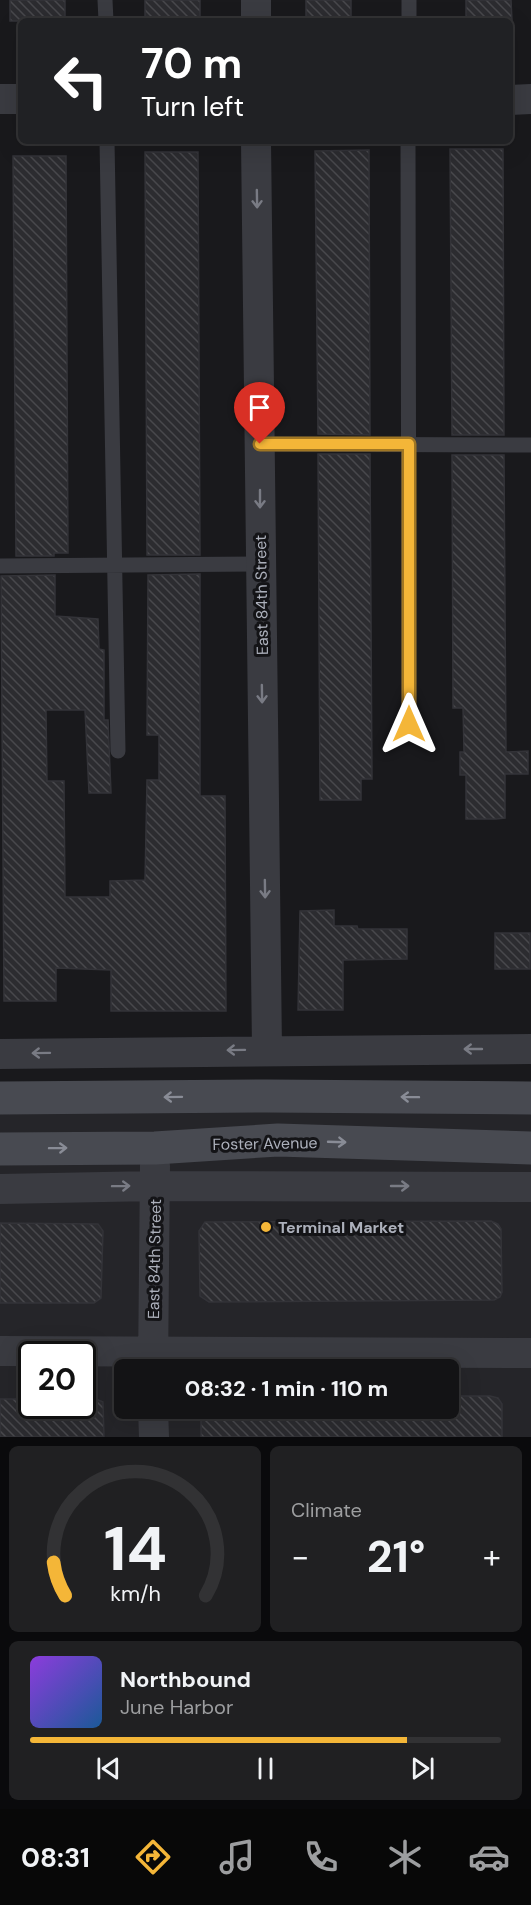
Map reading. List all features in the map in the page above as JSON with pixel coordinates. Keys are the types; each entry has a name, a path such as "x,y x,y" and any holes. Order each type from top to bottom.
{"main road":[{"path":"0,1098 267,1096 531,1098"},
{"name":"Foster Avenue","path":"0,1149 155,1148 278,1140 531,1148"}],"street":[{"path":"256,0 256,18"},
{"path":"0,99 18,99"},
{"path":"513,99 531,99"},
{"name":"East 84th Street","path":"256,144 267,1050"},
{"path":"0,1054 531,1049"},
{"name":"East 84th Street","path":"152,1359 155,1148"},
{"path":"0,1190 155,1185 531,1187"},
{"path":"0,1351 135,1359"},
{"path":"206,1359 531,1353"},
{"path":"153,1419 154,1437"}],"lane":[{"path":"105,0 106,18"},
{"path":"409,0 409,18"},
{"path":"107,144 118,750"},
{"path":"408,144 409,724"},
{"path":"260,444 531,445"},
{"path":"0,566 261,564"}],"shaded area":[{"name":"Terminal Market","path":"0,1098 531,1099 531,1437 0,1437"}],"building":[{"path":"10,0 65,0 65,18 18,18 18,21 10,21"},
{"path":"145,0 200,0 200,18 145,18"},
{"path":"306,0 351,0 351,18 306,18"},
{"path":"466,0 511,0 512,18 466,18"},
{"path":"450,149 503,149 504,435 452,435"},
{"path":"369,150 370,435 318,434 315,151"},
{"path":"145,152 198,152 200,555 147,555"},
{"path":"13,156 66,156 68,553 54,553 54,556 16,556"},
{"path":"318,454 370,454 372,779 361,779 361,800 320,800"},
{"path":"452,455 504,455 506,752 528,751 528,774 505,774 505,818 466,819 466,775 460,775 460,752 464,752 463,708 453,708"},
{"path":"200,574 200,796 225,796 226,1011 111,1011 111,970 56,968 56,1001 4,1001 1,576 55,575 55,616 98,619 99,649 104,650 104,720 108,720 111,793 89,793 85,710 46,710 47,781 64,781 65,897 110,897 110,881 145,880 147,780 159,780 159,735 147,735 148,575"},
{"path":"334,910 334,926 357,926 358,929 407,929 407,959 343,960 343,1010 298,1010 300,911"},
{"path":"495,933 530,933 530,969 495,969"},
{"path":"491,1221 498,1224 501,1229 502,1292 500,1297 494,1300 209,1302 200,1296 199,1231 205,1222"},
{"path":"0,1223 98,1224 103,1231 101,1298 94,1303 0,1303"},
{"path":"459,1396 490,1396 498,1398 502,1404 502,1437 201,1437 201,1419 459,1419"},
{"path":"0,1399 18,1399 18,1419 96,1419 96,1399 103,1402 104,1437 0,1437"}],"place":[{"name":"Terminal Market","path":"266,1227"}],"route":[{"path":"260,444 409,444 409,724"}]}
